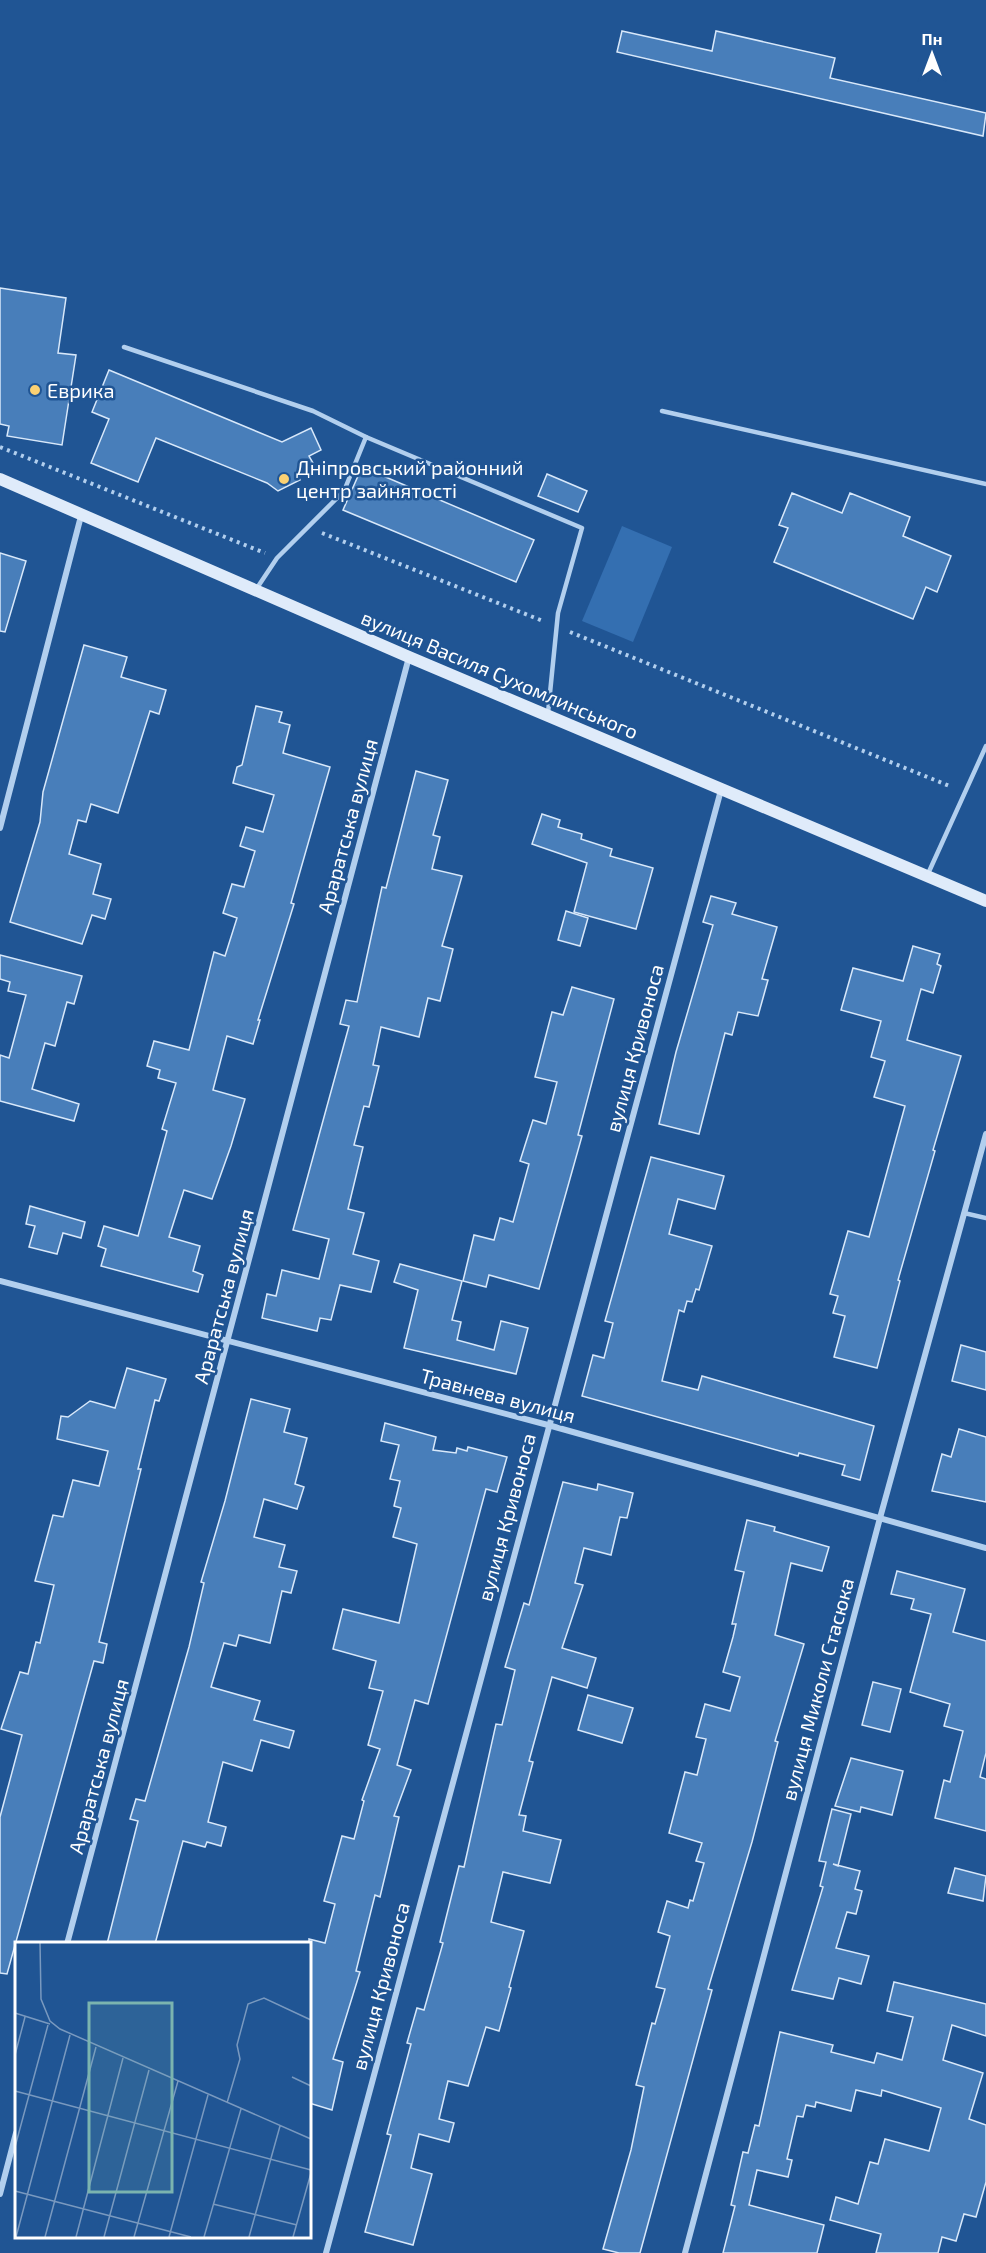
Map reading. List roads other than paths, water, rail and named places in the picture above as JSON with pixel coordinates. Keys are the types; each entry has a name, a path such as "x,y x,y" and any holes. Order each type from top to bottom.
{"main road":[{"name":"вулиця Василя Сухомлинського","path":"0,479 409,657 986,901"}],"street":[{"path":"0,828 81,516"},
{"name":"Араратська вулиця","path":"68,1942 409,657"},
{"name":"вулиця Кривоноса","path":"326,2253 548,1425 722,790"},
{"name":"вулиця Миколи Стасюка","path":"685,2253 879,1518 986,1134"},
{"name":"Травнева вулиця","path":"0,1281 548,1425 986,1548"},
{"path":"0,2194 15,2137"}],"lane":[{"path":"124,347 313,411 366,437 582,528 556,626 548,716"},
{"path":"662,411 986,484"},
{"path":"255,591 277,558 344,491 366,437"},
{"path":"927,876 986,746"},
{"path":"964,1213 986,1218"}],"place":[{"name":"Еврика","path":"35,390"},
{"name":"Дніпровський районний центр зайнятості","path":"284,479"}]}
